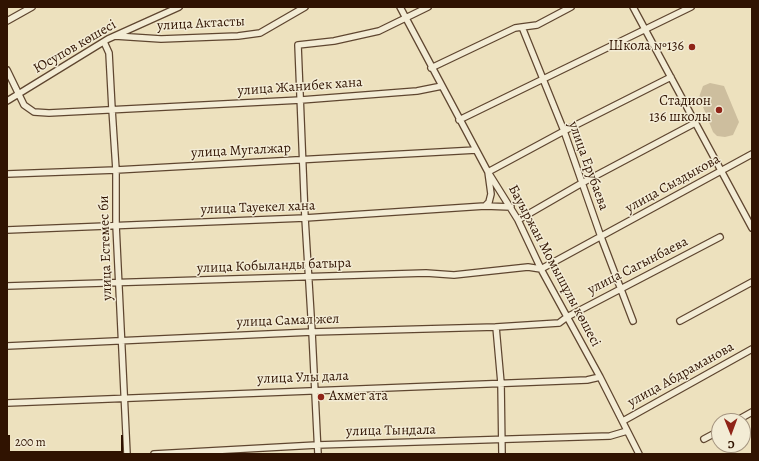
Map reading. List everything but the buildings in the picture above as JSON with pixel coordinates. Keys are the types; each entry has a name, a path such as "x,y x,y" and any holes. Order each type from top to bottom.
{"street":[{"path":"7,21 32,7"},
{"name":"Юсупов көшесі","path":"7,101 104,42 178,7"},
{"name":"улица Актасты","path":"115,36 161,39 238,36 260,33 305,7"},
{"name":"Бауыржан Момышұлы көшесі","path":"400,7 459,120 488,172 518,220 639,454"},
{"path":"318,454 302,159 298,45 334,41 379,31 428,7"},
{"path":"431,68 515,28 537,25 571,7"},
{"path":"633,7 721,171 750,218 752,228"},
{"path":"459,120 691,7"},
{"name":"улица Ерубаева","path":"522,27 542,80 564,131 601,238 633,321"},
{"name":"улица Естемес би","path":"104,42 109,53 116,170 116,225 127,454"},
{"path":"7,70 20,94"},
{"path":"485,206 489,202 491,194 488,172 564,131 671,77"},
{"name":"улица Жанибек хана","path":"20,94 24,104 34,112 49,113 300,100 417,91 442,86"},
{"path":"518,220 582,183 695,123"},
{"name":"улица Мугалжар","path":"7,174 116,170 476,150"},
{"name":"улица Сыздыкова","path":"542,269 752,154"},
{"name":"улица Тауекел хана","path":"7,230 305,218 485,206 510,207"},
{"name":"улица Сагынбаева","path":"567,317 720,237"},
{"name":"улица Кобыланды батыра","path":"7,286 119,282 146,283 426,273 454,275 528,267 542,269"},
{"path":"680,321 752,282"},
{"name":"улица Самал жел","path":"7,346 312,332 496,328 559,323 567,317"},
{"path":"496,328 501,383 502,454"},
{"name":"улица Абдраманова","path":"622,421 752,349"},
{"name":"улица Улы дала","path":"7,403 587,380 600,378"},
{"name":"улица Тындала","path":"154,454 317,445 502,441 610,436 628,431"},
{"path":"704,439 711,435"}],"shaded area":[{"name":"Стадион 136 школы","path":"710,83 724,86 739,122 733,135 725,137 717,136 713,132 699,97 703,86"}],"place":[{"name":"Школа №136","path":"692,47"},
{"name":"Стадион 136 школы","path":"719,110"},
{"name":"Ахмет ата","path":"321,397"}]}
